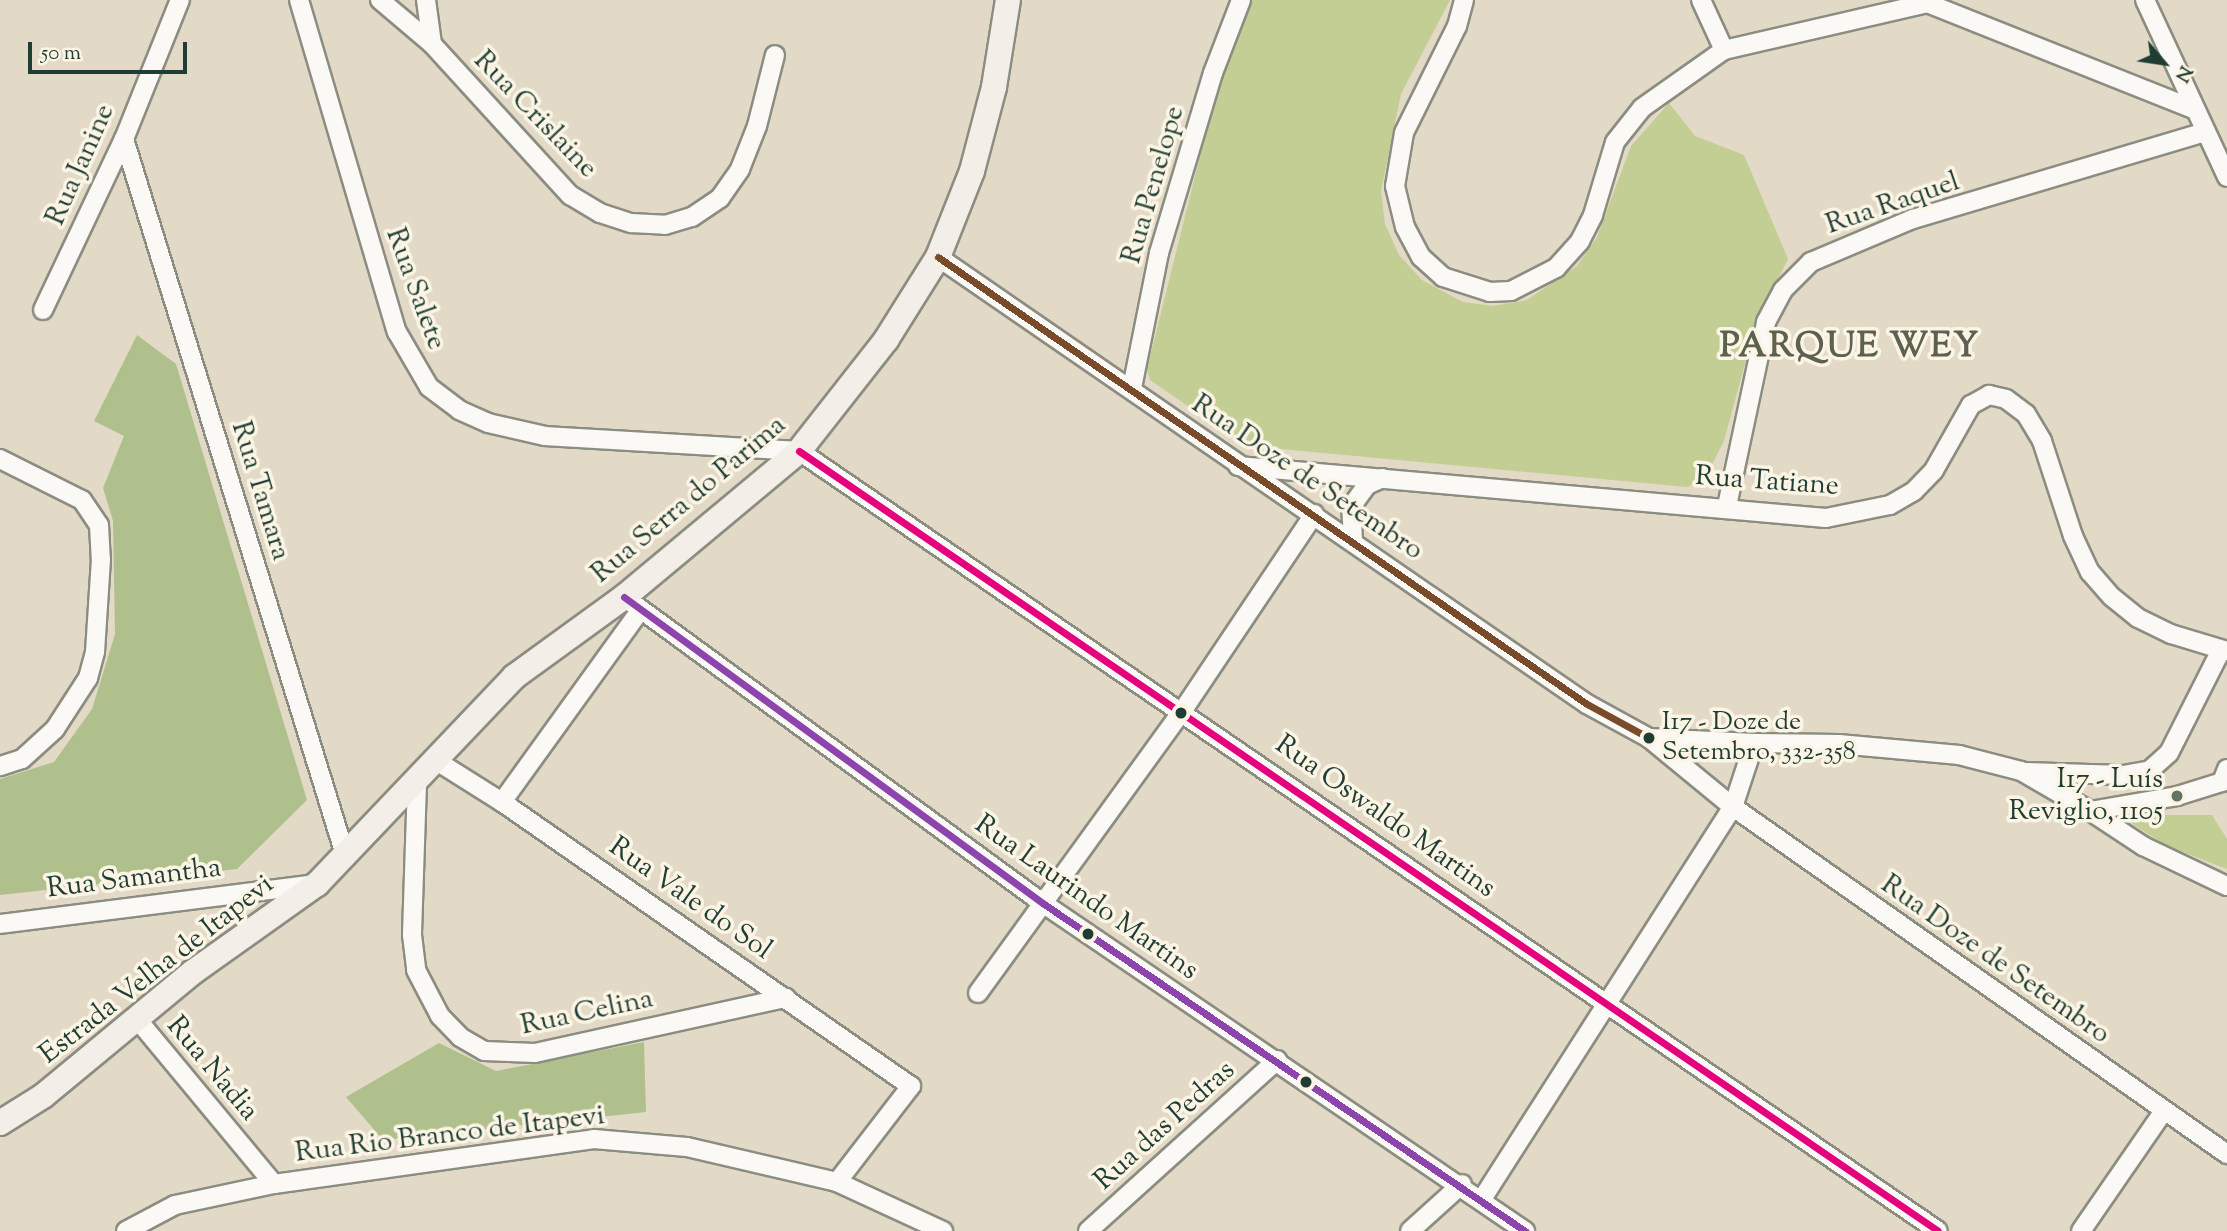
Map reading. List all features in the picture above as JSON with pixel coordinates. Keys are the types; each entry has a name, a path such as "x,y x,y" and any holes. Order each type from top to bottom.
{"street":[{"name":"Rua Janine","path":"43,310 124,139 180,0"},
{"name":"Rua Salete","path":"299,0 378,276 397,332 429,387 459,410 488,423 545,436 799,451"},
{"name":"Rua Crislaine","path":"380,0 432,44 570,195 600,213 631,223 665,225 692,217 720,198 740,169 757,126 775,55"},
{"path":"426,0 432,44"},
{"name":"Rua Serra do Parima","path":"346,858 514,677 632,604 799,451 886,340 938,257 972,171 994,87 1008,0"},
{"name":"Rua Penelope","path":"1132,388 1159,253 1213,73 1241,0"},
{"path":"1464,0 1457,26 1404,133 1395,186 1405,227 1421,257 1443,277 1490,292 1511,291 1556,268 1580,241 1593,215 1615,142 1642,108 1724,50 1926,1 2194,109"},
{"path":"1701,0 1724,50"},
{"path":"2145,0 2227,177"},
{"name":"Rua Raquel","path":"1727,506 1766,322 1783,290 1811,262 1913,219 2205,132"},
{"name":"Rua Tamara","path":"124,139 346,858"},
{"name":"Rua Doze de Setembro","path":"938,257 1132,388 1238,466 1314,514 1587,704 1648,738 1733,807 2163,1112 2227,1154"},
{"name":"Rua Tatiane","path":"1238,466 1727,506 1826,517 1890,505 1914,491 1934,470 1971,405 1989,395 2006,399 2026,414 2042,441 2073,536 2090,572 2138,618 2171,634 2224,650"},
{"name":"Rua Oswaldo Martins","path":"799,451 1183,710 1938,1231"},
{"path":"0,459 82,500 99,525 102,559 95,652 88,678 55,729 22,759 0,766"},
{"path":"1353,541 1351,507 1367,485 1383,478"},
{"path":"978,993 1183,710 1314,514"},
{"path":"502,802 632,604"},
{"name":"Rua Laurindo Martins","path":"632,604 1044,904 1462,1184 1525,1231"},
{"path":"2021,771 2123,775 2150,770 2169,752 2224,650"},
{"name":"Rua Doze de Setembro","path":"1648,738 1907,748 1959,755 2021,771"},
{"path":"1482,1199 1611,1004 1733,807 1754,743"},
{"name":"Rua Vale do Sol","path":"435,760 502,802 911,1086 837,1182"},
{"path":"2021,771 2143,846 2227,886"},
{"path":"2090,811 2176,796 2225,782"},
{"name":"Rua Celina","path":"417,783 411,935 416,970 440,1016 460,1037 484,1051 535,1053 786,998"},
{"name":"Estrada Velha de Itapevi","path":"0,1123 43,1096 193,972 317,884 346,858"},
{"name":"Rua Samantha","path":"0,924 317,884"},
{"name":"Rua Nadia","path":"137,1019 274,1184"},
{"name":"Rua das Pedras","path":"1088,1231 1277,1060"},
{"path":"2081,1231 2163,1112"},
{"name":"Rua Rio Branco de Itapevi","path":"127,1231 175,1205 274,1184 594,1139 687,1147 837,1182 943,1231"},
{"path":"1410,1231 1462,1184"}],"green space":[{"path":"1248,0 1450,0 1401,94 1381,191 1385,224 1399,255 1422,280 1463,302 1493,306 1527,300 1577,266 1597,237 1631,146 1669,103 1695,136 1744,155 1788,259 1756,323 1724,441 1704,480 1687,487 1259,447 1243,444 1150,380 1147,369 1219,80"},
{"path":"137,335 176,364 307,800 237,869 0,895 0,779 54,762 92,709 115,634 113,521 103,488 124,436 94,421"},
{"path":"2119,815 2212,815 2227,839 2227,869 2165,845"},
{"path":"644,1042 646,1112 383,1140 346,1097 439,1043 496,1071"}],"transit line":[{"path":"938,257 1587,704 1649,738"},
{"path":"799,451 1938,1231"},
{"path":"624,597 1044,904 1525,1231"}],"place":[{"name":"I17 - Doze de Setembro, 332-358","path":"1649,738"},
{"name":"I17 - Luís Reviglio, 1105","path":"2177,796"}],"district":[{"name":"PARQUE WEY","path":"1850,348"}]}
